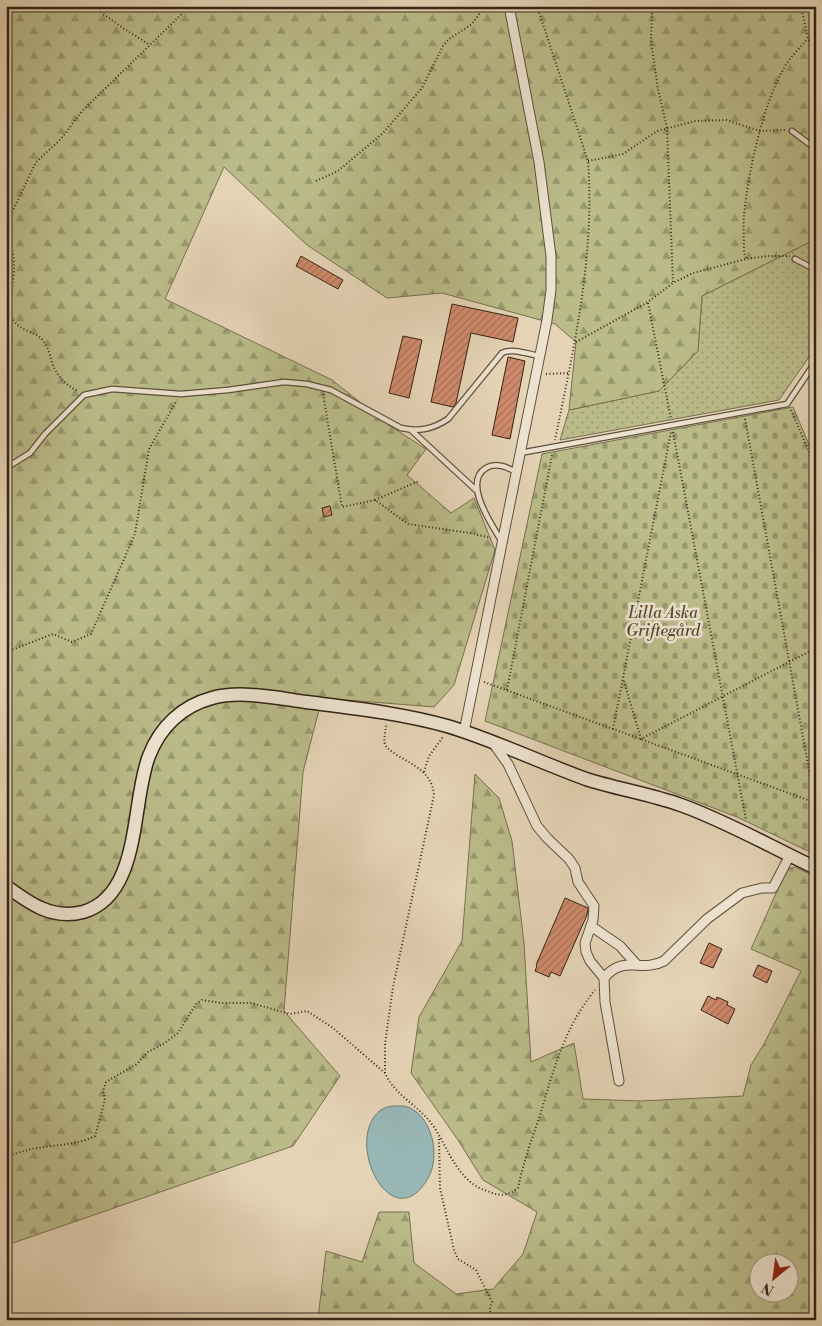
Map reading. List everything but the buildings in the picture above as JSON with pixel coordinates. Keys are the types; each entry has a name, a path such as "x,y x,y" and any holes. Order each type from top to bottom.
{"street":[{"path":"464,732 540,356 551,290 551,256 539,162 509,6"},
{"path":"6,886 30,904 48,911 65,914 79,913 92,908 107,898 118,882 132,842 143,774 149,755 168,724 179,712 196,704 213,698 242,696 388,712 450,727 588,779 678,804 816,868"},
{"path":"493,743 508,764 537,826 569,859 575,868 578,882 594,906 593,920 585,943 586,952 590,961 604,978 605,1002 620,1081"},
{"path":"604,978 611,969 619,966 637,964 656,965 664,961 707,919 742,893 762,888 772,888 790,855"},
{"path":"591,926 620,946 637,964"}],"lane":[{"path":"792,131 816,149"},
{"path":"795,259 816,270"},
{"path":"410,430 437,427 448,419 506,351 540,356"},
{"path":"520,453 787,404 816,361"},
{"path":"6,468 30,453 45,434 84,395 112,389 181,394 284,382 307,384 322,387 354,401 392,424 410,430 476,490 502,545"},
{"path":"476,490 479,473 490,465 502,466 516,472"}],"path":[{"path":"92,6 150,45"},
{"path":"6,225 36,162 61,139 82,110 190,6"},
{"path":"316,181 338,171 384,133 422,88 443,46 472,24 485,6"},
{"path":"507,690 576,342 585,278 590,186 588,161 537,6"},
{"path":"652,6 651,41 658,89 667,128 673,283"},
{"path":"801,6 808,38 816,61"},
{"path":"746,259 744,253 744,216 748,185 760,131 774,87 785,66 808,38"},
{"path":"588,161 623,154 657,131 695,121 726,120 760,131 792,131"},
{"path":"6,238 15,254 10,309 15,320 22,330 43,340 60,378 84,395"},
{"path":"576,342 648,302 673,283 693,272 746,259 789,256 795,259"},
{"path":"648,302 748,835"},
{"path":"536,375 569,372"},
{"path":"322,387 342,507 375,500 419,481"},
{"path":"6,652 53,634 72,642 91,634 135,534 149,449 181,394"},
{"path":"787,404 810,454 816,477"},
{"path":"744,413 816,802"},
{"path":"614,729 672,426"},
{"path":"375,500 408,524 470,533 493,539 502,545"},
{"path":"641,739 816,648"},
{"path":"474,678 816,802"},
{"path":"623,678 641,739"},
{"path":"384,1073 385,1044 393,986 434,795 432,781 424,772 387,748 384,742 388,712"},
{"path":"424,772 430,756 450,727"},
{"path":"6,1157 95,1136 105,1100 104,1086 106,1082 137,1064 148,1052 166,1043 178,1033 196,1004 202,1000 221,1004 251,1003 290,1014 307,1011 333,1028 384,1073 401,1094 427,1117 464,1176 476,1186 494,1194 505,1196 518,1188 553,1070 571,1025 585,1002 604,978"},
{"path":"439,1136 440,1188 454,1250 458,1259 476,1270 492,1302 490,1306 490,1320"}],"green space":[{"path":"6,6 816,6 816,239 702,296 698,351 659,391 569,410 576,342 555,324 442,293 387,298 307,245 224,167 165,299 332,380 390,426 426,449 407,475 451,513 474,498 495,550 454,685 434,707 322,698 303,772 284,1011 340,1076 293,1146 13,1243 6,1240"},
{"path":"816,239 816,347 779,400 560,440 569,410 659,391 698,351 702,296"},
{"name":"Lilla Aska Griftegård","path":"793,407 816,461 816,855 737,817 485,721 542,454"},
{"path":"475,774 499,798 512,841 524,943 531,1062 574,1043 583,1099 641,1101 743,1096 751,1065 764,1044 801,971 751,949 787,869 795,867 816,877 816,1320 315,1320 318,1319 326,1251 362,1262 379,1212 409,1212 414,1263 456,1294 493,1289 523,1254 537,1212 483,1180 458,1140 411,1073 419,1017 462,941"}],"water":[{"path":"404,1106 414,1110 428,1126 434,1148 434,1160 427,1180 413,1195 399,1198 386,1191 376,1178 369,1160 367,1141 370,1124 381,1110 389,1107"}]}
